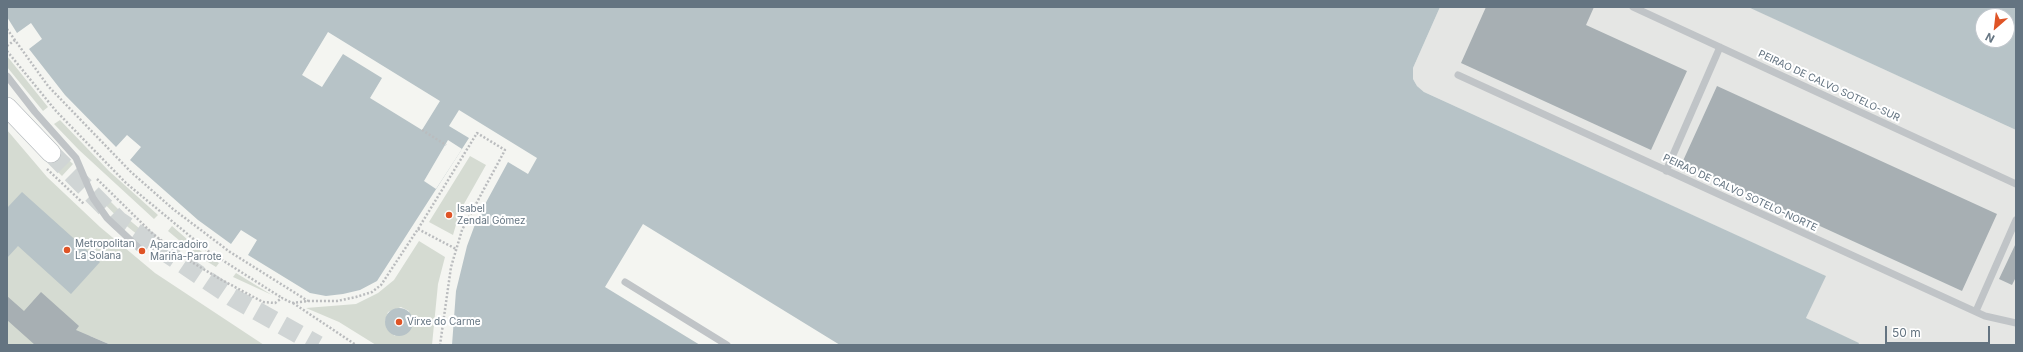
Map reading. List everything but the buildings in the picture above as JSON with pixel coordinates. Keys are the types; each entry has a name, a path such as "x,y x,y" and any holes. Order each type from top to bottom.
{"main road":[{"path":"7,107 51,153"}],"lane":[{"name":"PEIRAO DE CALVO SOTELO-SUR","path":"1633,7 2016,184"},
{"path":"1666,171 1720,47"},
{"name":"PEIRAO DE CALVO SOTELO-NORTE","path":"1458,75 1986,316 2016,323"},
{"path":"7,76 76,158 93,198 107,218 142,250"},
{"path":"1976,311 2016,220"},
{"path":"625,282 727,345"}],"path":[{"path":"7,29 48,86 131,172 173,209 230,252 309,301"},
{"path":"7,46 15,40"},
{"path":"7,51 56,111 126,183 208,251 356,345"},
{"path":"422,130 446,145"},
{"path":"292,303 309,301 337,301 372,292 381,285 418,230 477,133 505,150 462,230 451,267 440,345"},
{"path":"76,158 154,234 180,255 263,302 275,302 282,298"},
{"path":"418,230 456,250"}],"shaded area":[{"path":"7,7 1440,7 1413,68 1413,79 1417,86 1424,92 1826,276 1806,318 1859,343 1858,345 840,345 643,224 605,287 700,345 452,345 456,291 467,246 477,219 508,162 528,174 537,158 459,110 449,126 469,138 377,281 360,290 343,294 326,296 310,293 248,255 257,240 241,230 231,244 198,220 130,160 141,147 127,135 116,147 65,95 29,49 42,39 31,23 17,33 7,17"},
{"path":"1440,7 1749,7 2016,130 2016,345 1858,345 1858,343 1806,318 1825,276 1424,92 1417,86 1413,79 1413,68"},
{"path":"1748,7 2016,7 2016,130"},
{"path":"7,56 48,107 43,111 7,67"},
{"path":"60,120 109,171 158,215 154,219 79,150 54,124"},
{"name":"Metropolitan La Solana","path":"7,130 47,177 100,227 155,273 264,345 111,345 90,336 86,345 7,345"},
{"path":"56,148 73,164 62,176 46,160"},
{"path":"470,156 486,165 460,211 453,235 429,222"},
{"path":"22,192 100,262 71,294 18,246 7,258 7,208"},
{"path":"101,192 127,218 152,239 149,244 123,223 97,196"},
{"path":"172,226 203,253 219,263 216,267 198,256 168,231"},
{"path":"419,241 445,257 438,284 432,345 376,345 339,322 306,308 356,304 378,293 394,280","holes":["401,307 409,311 395,336 388,330 385,321 388,312"]},
{"path":"236,273 272,295 233,277"},
{"path":"399,308 409,312 413,322 409,332 399,336 389,332 385,322 389,312"}],"pier":[{"path":"328,32 440,101 422,130 370,98 382,78 343,54 322,87 302,75"},
{"path":"448,140 462,149 436,189 424,181"}],"tunnel":[{"path":"51,153 119,221 232,297 318,345"}],"place":[{"name":"Isabel Zendal Gómez","path":"449,215"},
{"name":"Metropolitan La Solana","path":"67,250"},
{"name":"Aparcadoiro Mariña-Parrote","path":"142,251"},
{"name":"Virxe do Carme","path":"399,322"}]}
